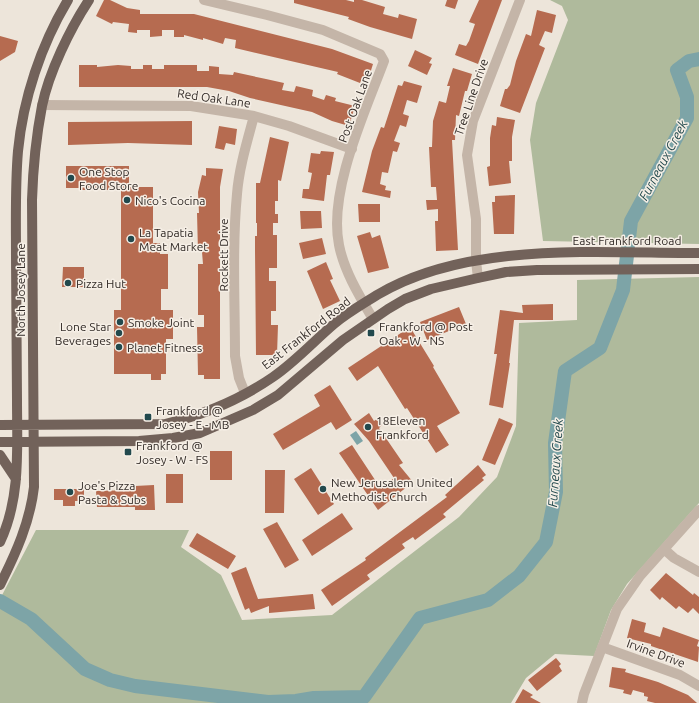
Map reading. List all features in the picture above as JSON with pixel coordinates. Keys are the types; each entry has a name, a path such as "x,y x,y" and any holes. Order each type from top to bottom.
{"main road":[{"name":"North Josey Lane","path":"0,542 12,508 16,479 16,204 18,151 28,99 36,70 53,27 68,0"},
{"name":"North Josey Lane","path":"2,582 25,531 32,504 34,487 32,442 32,200 34,163 42,105 56,64 89,0"},
{"path":"16,204 32,200"},
{"name":"East Frankford Road","path":"0,424 165,424 178,421 229,402 272,378 336,323 364,304 403,282 436,270 476,261 536,254 699,253"},
{"path":"0,442 139,441 179,437 200,433 253,410 278,395 343,340 373,319 405,299 431,289 506,272 699,269"},
{"path":"178,421 179,437"},
{"path":"0,456 16,479"}],"street":[{"name":"Post Oak Lane","path":"204,0 323,30 380,54 384,61 352,149 340,192 337,210 339,246 346,266 364,304 373,319"},
{"name":"Tree Line Drive","path":"478,278 476,261 476,219 467,155 468,142 473,122 520,0"},
{"name":"Red Oak Lane","path":"42,105 175,105 254,116 289,126 352,149"},
{"name":"Rockett Drive","path":"246,393 239,378 235,356 235,223 242,159 254,116"},
{"path":"582,703 584,694 617,608 637,581 699,510"},
{"path":"664,549 674,558 699,572"},
{"name":"Irvine Drive","path":"602,647 680,675 699,686"}],"green space":[{"path":"550,0 699,0 699,244 543,241 530,140 536,103 568,20 562,6"},
{"path":"699,277 699,503 627,584 611,610 594,656 555,654 526,678 511,703 0,703 0,599 36,530 189,530 181,547 221,575 242,620 332,615 459,517 497,477 516,426 519,323 577,320 577,280"}],"water":[{"path":"356,431 363,441 357,445 350,435"}],"building":[{"path":"104,0 110,0 127,8 140,10 140,14 194,14 332,49 373,64 368,80 362,78 360,83 337,74 338,72 235,48 236,40 225,38 223,44 203,38 203,40 184,35 184,37 174,37 174,30 162,30 162,36 150,37 150,30 137,30 137,33 128,32 129,24 113,22 112,24 96,16"},
{"path":"294,0 346,0 354,2 354,0 362,0 385,7 383,14 398,18 399,14 417,19 412,39 370,27 348,19 349,17 294,3"},
{"path":"447,0 458,0 455,9 445,6"},
{"path":"479,0 502,0 478,64 455,55 459,44 466,46 469,41 475,24 469,22"},
{"path":"537,10 556,15 552,33 545,31 539,45 545,48 520,113 500,106 505,89 507,89 510,85 516,61 526,34 531,36"},
{"path":"0,36 18,41 15,52 0,61"},
{"path":"415,50 432,58 429,63 432,64 427,75 408,66"},
{"path":"79,65 97,65 97,67 118,65 131,66 131,69 143,69 143,65 152,65 152,69 164,69 164,65 197,65 197,71 209,71 209,66 219,67 219,74 233,75 234,72 284,83 282,90 294,92 296,86 313,90 312,96 324,100 326,95 336,98 335,101 355,106 349,126 332,121 312,112 250,98 229,91 207,87 79,87"},
{"path":"453,68 472,74 467,91 465,91 459,116 456,115 455,140 452,140 458,250 436,251 435,221 438,221 438,209 427,210 426,200 437,200 436,187 431,187 429,147 432,147 433,121 439,101 446,103 450,86 447,86"},
{"path":"404,81 422,86 417,103 407,100 403,114 409,116 406,127 400,125 394,141 400,143 397,152 393,151 388,173 382,172 380,184 386,186 385,190 391,191 390,198 362,192 372,151 381,127 384,128 398,85 402,86"},
{"path":"497,117 515,120 512,137 512,161 509,161 511,183 489,186 487,167 490,166 490,138 492,125 496,126"},
{"path":"192,121 192,145 128,143 68,145 68,122"},
{"path":"219,126 237,129 235,145 226,143 224,150 215,148"},
{"path":"270,137 289,142 281,181 278,180 278,201 275,201 275,214 278,214 278,223 273,223 273,235 277,235 277,268 269,268 269,281 276,281 276,311 271,311 271,325 278,325 277,355 256,355 256,183 260,183"},
{"path":"321,151 334,152 330,175 327,175 324,201 302,198 303,189 309,189 312,173 308,172 311,153 320,154"},
{"path":"66,166 129,166 129,187 153,187 153,243 160,243 160,254 168,254 168,289 161,289 161,310 173,310 173,339 166,339 166,374 161,374 161,380 151,380 151,374 114,374 114,310 121,310 121,190 82,190 81,188 66,188"},
{"path":"206,168 223,169 220,187 220,379 204,379 204,375 198,375 197,327 204,327 204,315 198,315 198,264 203,264 202,252 198,252 197,213 199,213 198,192 202,175 206,176"},
{"path":"515,195 514,234 494,234 492,202 495,202 495,196"},
{"path":"358,204 380,204 380,222 359,222"},
{"path":"300,211 321,211 322,228 301,229"},
{"path":"370,232 372,238 380,235 389,268 368,273 357,236"},
{"path":"322,238 326,254 303,259 299,243"},
{"path":"326,262 333,279 330,280 340,301 323,309 307,271"},
{"path":"63,267 84,267 84,287 62,287"},
{"path":"553,304 553,320 514,320 510,363 503,408 489,405 497,354 494,354 500,310 523,313 522,305"},
{"path":"459,307 466,324 427,340 420,322"},
{"path":"410,327 460,413 437,426 449,445 436,453 407,408 405,409 378,366 357,381 348,368"},
{"path":"330,385 352,420 336,430 331,422 283,450 273,434 320,406 314,395"},
{"path":"369,413 374,421 377,419 382,425 379,428 403,463 399,465 413,482 378,510 339,453 352,445 381,489 394,478 369,441 354,424"},
{"path":"499,418 513,424 495,465 482,460"},
{"path":"210,451 232,451 232,480 210,480"},
{"path":"478,465 486,475 482,478 484,480 443,514 446,517 415,540 413,537 402,544 405,548 367,575 370,579 332,606 321,590 366,560 365,558 447,497 445,495"},
{"path":"311,468 334,504 318,515 294,479"},
{"path":"265,470 285,470 284,513 265,513"},
{"path":"166,474 183,474 183,503 166,503"},
{"path":"154,485 155,510 135,510 135,507 97,507 96,491 135,490 135,486"},
{"path":"54,489 84,489 84,501 75,501 75,506 63,506 63,500 54,500"},
{"path":"342,513 353,529 312,556 302,540"},
{"path":"277,522 299,560 285,568 263,529"},
{"path":"197,533 236,556 228,569 189,546"},
{"path":"246,567 258,599 313,594 315,609 269,613 269,606 251,613 249,608 245,610 231,573"},
{"path":"666,573 693,595 694,593 699,597 699,614 693,608 688,613 679,606 676,609 662,597 660,600 650,590"},
{"path":"632,619 646,623 644,632 660,637 663,627 699,640 697,646 699,647 698,662 651,646 651,644 627,638"},
{"path":"556,658 561,664 559,666 562,671 537,691 528,680"},
{"path":"612,667 626,669 625,672 658,682 688,695 697,703 655,703 647,701 648,697 644,696 644,693 633,690 631,695 623,693 624,690 609,687"},
{"path":"523,689 533,695 530,697 541,703 515,703"}],"waterway":[{"name":"Furneaux Creek","path":"0,601 31,619 85,669 110,680 135,686 268,702 296,701 314,698 364,697 420,618 488,600 519,576 546,542 556,492 555,443 565,371 600,348 623,290 631,221 687,118 687,97 677,70 689,61 699,59"}],"place":[{"name":"One Stop Food Store","path":"71,178"},
{"name":"Nico's Cocina","path":"127,200"},
{"name":"La Tapatia Meat Market","path":"131,239"},
{"name":"Pizza Hut","path":"68,283"},
{"name":"Smoke Joint","path":"120,322"},
{"name":"Lone Star Beverages","path":"119,333"},
{"name":"Frankford @ Post Oak - W - NS","path":"371,333"},
{"name":"Planet Fitness","path":"119,347"},
{"name":"Frankford @ Josey - E - MB","path":"148,417"},
{"name":"18Eleven Frankford","path":"368,427"},
{"name":"Frankford @ Josey - W - FS","path":"128,452"},
{"name":"New Jerusalem United Methodist Church","path":"323,489"},
{"name":"Joe's Pizza Pasta & Subs","path":"70,492"}]}
